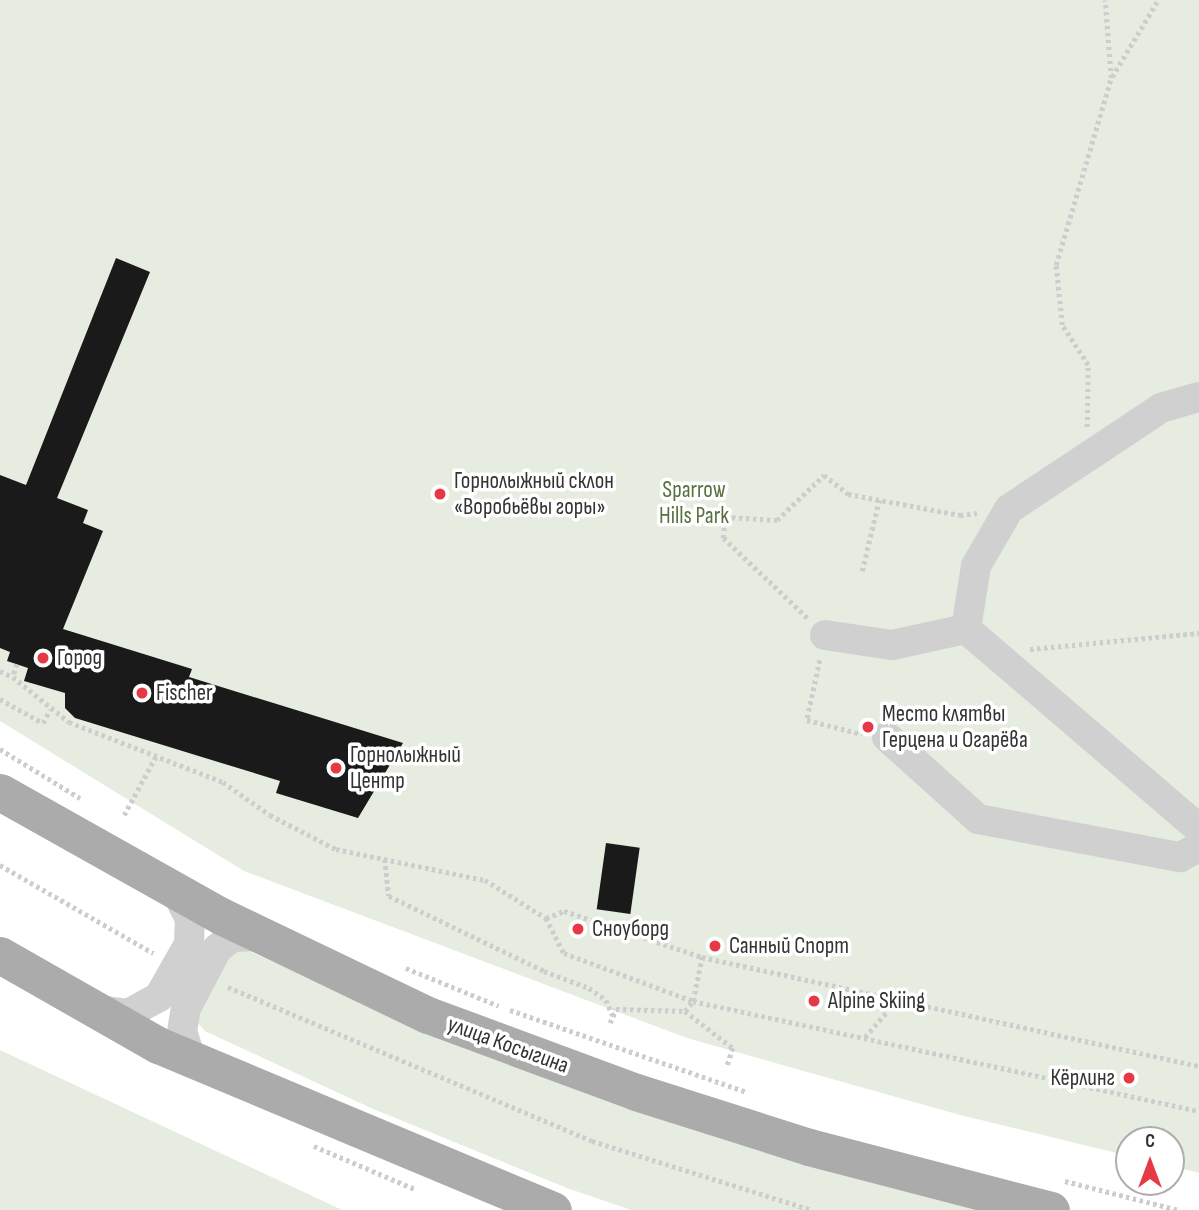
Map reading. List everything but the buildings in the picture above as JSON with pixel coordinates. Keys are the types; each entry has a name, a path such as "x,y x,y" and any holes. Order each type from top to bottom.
{"main road":[{"name":"улица Косыгина","path":"0,792 176,891 428,1015 636,1092 809,1147 1055,1195"},
{"path":"0,955 191,1059 553,1210"}],"street":[{"path":"966,629 976,566 1009,509 1161,408 1199,397"},
{"path":"825,635 892,645 966,629"},
{"path":"966,629 1199,829"},
{"path":"887,737 978,819 1180,857 1199,847"},
{"path":"176,891 190,919 190,971 183,1032 191,1059"},
{"path":"97,1010 128,1014 159,997 232,937 263,936"}],"path":[{"path":"1105,0 1111,78"},
{"path":"1087,459 1088,365 1062,325 1056,265 1111,78 1158,0"},
{"path":"850,730 807,720 825,635 723,538 725,517 778,520 824,475 848,494 960,515 1009,509"},
{"path":"862,571 879,500"},
{"path":"993,653 1199,633"},
{"path":"13,677 17,664"},
{"path":"0,671 13,677 50,710 223,782 270,815 337,849 485,880 546,918 564,953 693,1001 1199,1111"},
{"path":"0,699 43,723 50,710"},
{"path":"0,749 92,806"},
{"path":"124,815 156,756"},
{"path":"385,859 389,896 544,971 589,988 606,1000 613,1016"},
{"path":"0,864 190,971 592,1141 812,1210"},
{"path":"546,918 564,911 702,957 1199,1066"},
{"path":"685,1011 693,1001 702,957"},
{"path":"402,966 502,1007 756,1096"},
{"path":"865,1037 898,1000"},
{"path":"610,1023 615,1009 685,1011 733,1048 727,1066"},
{"path":"1055,1195 1179,1210"}],"green space":[{"name":"Sparrow Hills Park","path":"0,0 1199,0 1199,1173 1185,1170 1185,1126 1115,1126 1115,1153 960,1115 687,1038 602,1006 244,871 0,721"},
{"path":"229,942 405,1022 986,1210 631,1210 567,1188 371,1108 205,1031 198,1023 197,1007"},
{"path":"0,1050 342,1210 0,1210"}],"place":[{"name":"Горнолыжный склон «Воробьёвы горы»","path":"440,494"},
{"name":"Город","path":"43,658"},
{"name":"Fischer","path":"142,693"},
{"name":"Место клятвы Герцена и Огарёва","path":"868,727"},
{"name":"Горнолыжный Центр","path":"336,768"},
{"name":"Сноуборд","path":"578,929"},
{"name":"Санный Спорт","path":"715,946"},
{"name":"Alpine Skiing","path":"814,1001"},
{"name":"Кёрлинг","path":"1129,1078"}]}
